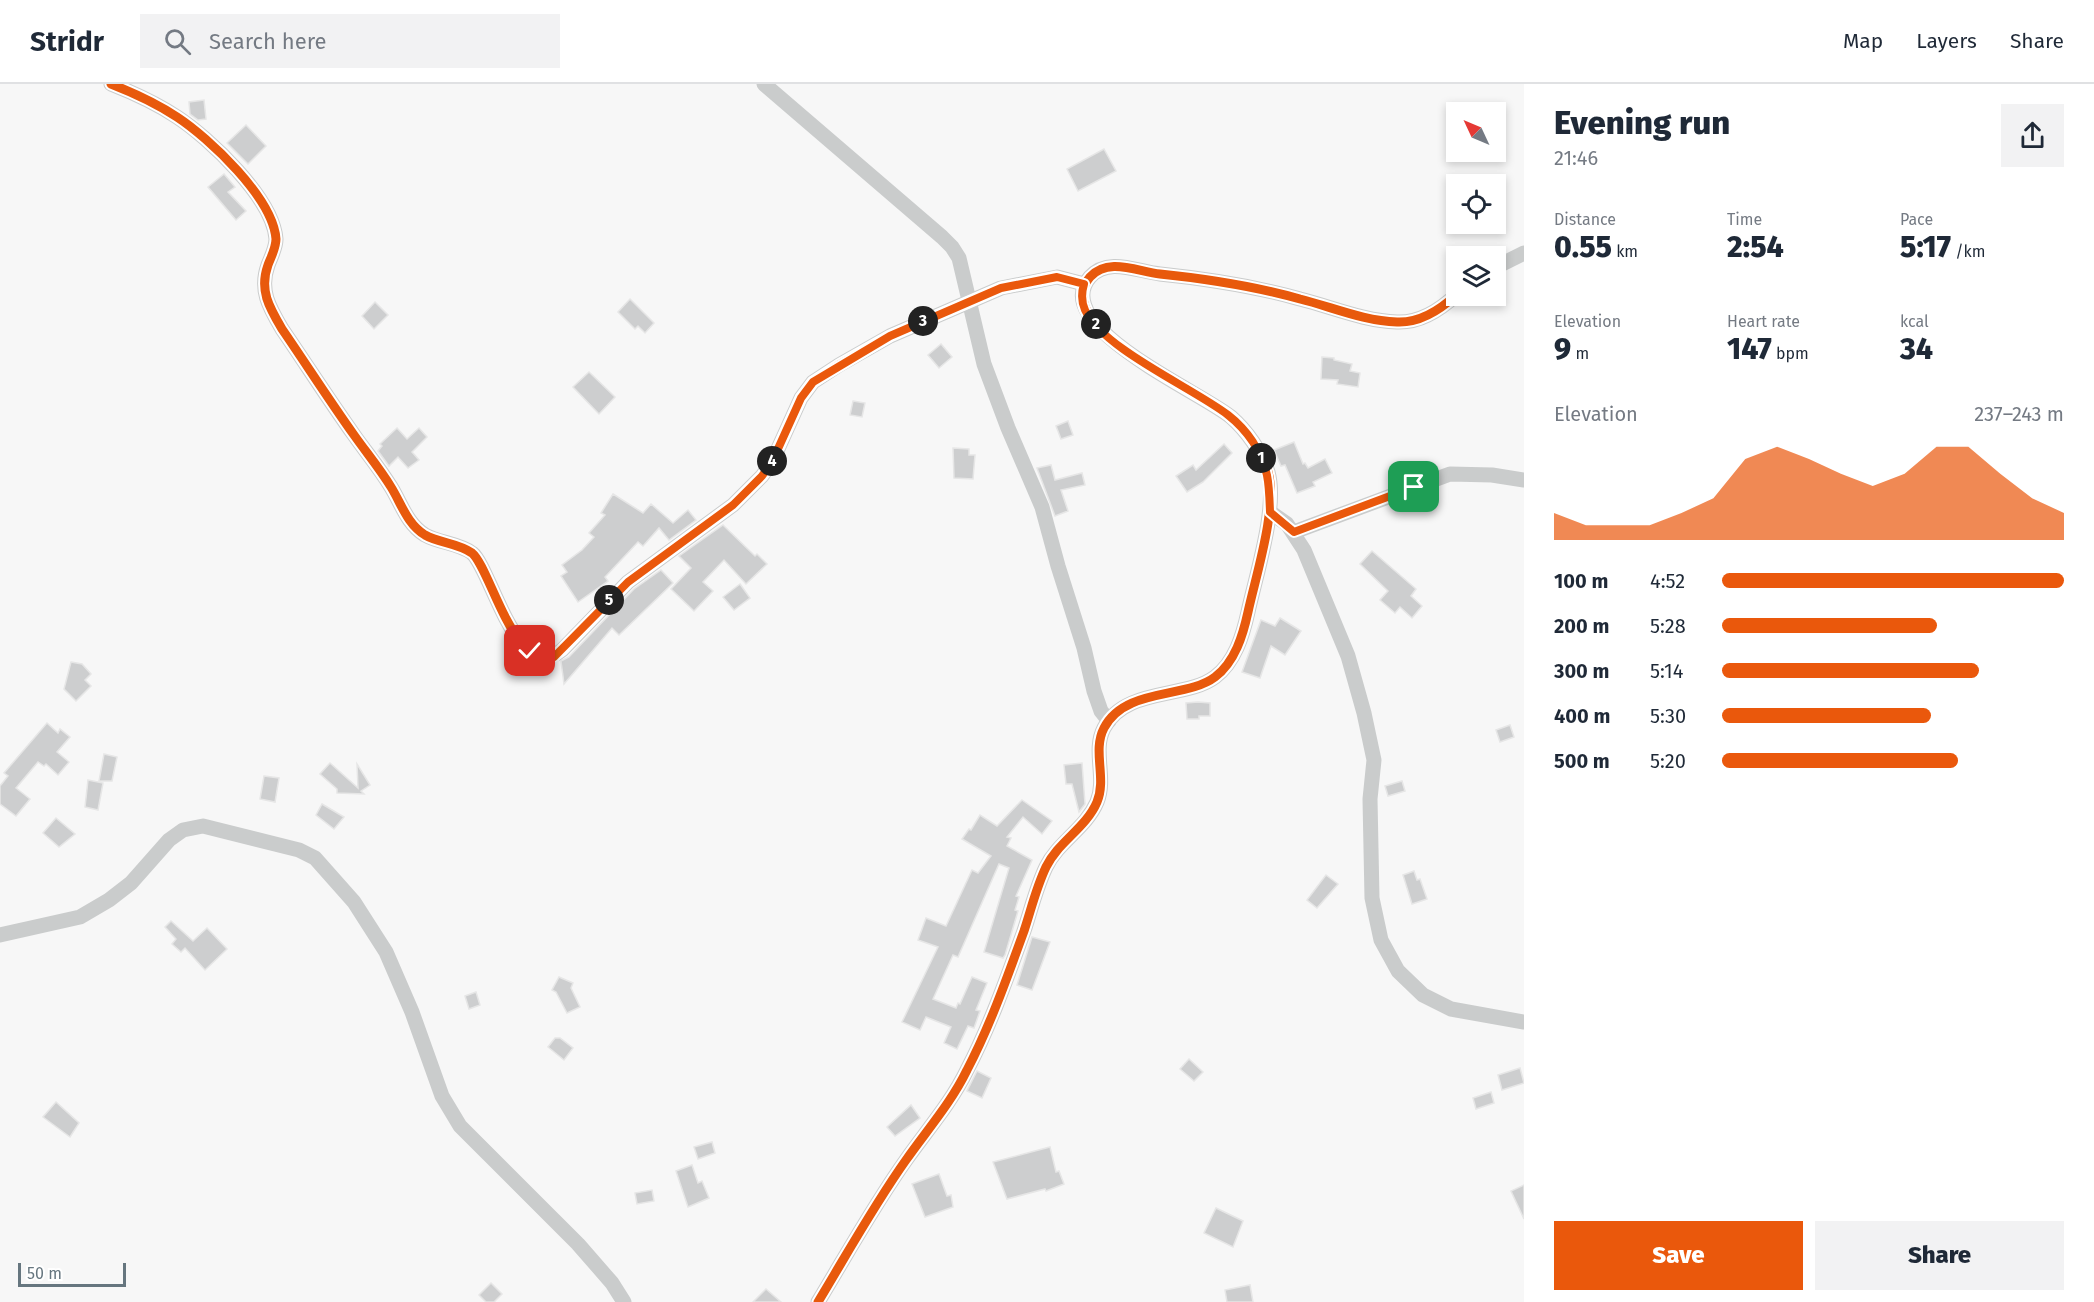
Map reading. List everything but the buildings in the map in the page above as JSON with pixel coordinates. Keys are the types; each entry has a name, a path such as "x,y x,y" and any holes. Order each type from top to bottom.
{"street":[{"path":"111,84 135,93 177,117 210,144 247,183 264,206 273,224 276,240 264,275 264,288 267,304 282,328 391,487 409,519 424,535 472,553 483,569 506,622 530,651 548,658 554,657 562,650 628,582 750,490 772,462 801,398 813,382 890,336 1001,288 1057,277 1084,284"},
{"path":"764,84 952,248 959,258 984,364 1008,428 1042,507 1084,648 1094,692 1101,711 1108,721"},
{"path":"1506,262 1524,253"},
{"path":"818,1302 881,1198 943,1111 967,1072 1006,981 1048,861 1087,818 1099,800 1102,775 1099,753 1101,734 1108,721 1126,707 1147,698 1196,686 1215,677 1234,655 1244,630 1270,512 1268,473 1252,441 1230,417 1137,358 1109,337 1086,312 1081,294 1084,284 1100,268 1118,266 1158,274 1234,282 1351,314 1400,323 1426,316 1446,304"},
{"path":"1294,532 1450,474 1492,475 1524,480"},
{"path":"1270,512 1294,532 1348,656 1364,713 1374,760 1370,799 1372,898 1381,940 1398,971 1423,995 1451,1010 1524,1022"},
{"path":"0,935 80,917 109,900 130,883 153,856 183,830 203,826 213,828 299,849 315,858 354,902 386,952 412,1012 442,1096 460,1126 578,1244 612,1283 624,1302"}],"cycle path":[{"path":"111,84 153,103 190,127 222,154 252,188 264,206 276,239 265,274 265,290 269,306 282,329 387,480 413,525 430,538 461,547 472,553 519,640 532,653 546,657 562,650 628,582 733,505 762,476 772,462 801,398 813,382 890,336 1001,288 1057,277 1084,284"},
{"path":"818,1302 883,1194 961,1082 1005,984 1046,867 1057,850 1086,820 1097,802 1101,784 1099,746 1104,728 1114,715 1126,706 1156,695 1203,684 1215,677 1233,656 1246,621 1268,522 1270,503 1268,472 1262,457 1253,442 1231,417 1163,375 1108,337 1090,316 1083,296 1090,277 1105,268 1123,267 1283,294 1360,316 1397,322 1422,318 1446,303"}],"route":[{"path":"530,651 539,656 554,657 628,582 750,490 772,462 801,398 813,382 890,336 1001,288 1025,282 1057,277 1084,284 1081,294 1086,312 1109,337 1137,358 1230,417 1252,441 1268,473 1270,512 1294,532 1414,487"}]}
